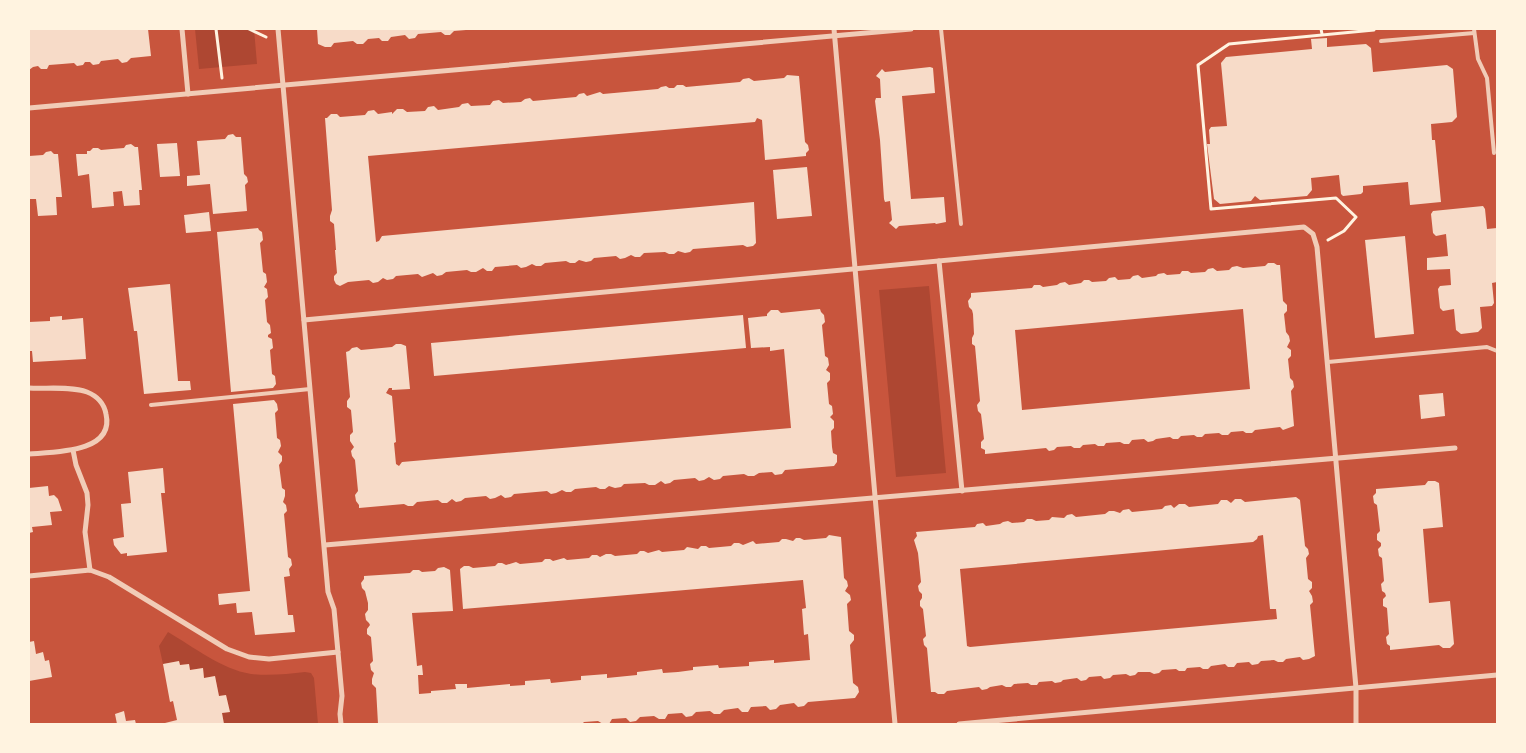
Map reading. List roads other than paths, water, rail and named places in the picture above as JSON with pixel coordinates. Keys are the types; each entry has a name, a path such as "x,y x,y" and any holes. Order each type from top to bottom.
{"street":[{"path":"182,29 188,94"},
{"path":"278,29 328,592 334,609 342,696 341,724"},
{"path":"834,29 895,724"},
{"path":"29,108 911,29"},
{"path":"304,320 1304,227 1313,234 1317,246 1356,688 1356,724"},
{"path":"939,261 962,491"},
{"path":"29,388 77,390 93,395 104,406 107,426 104,435 96,442 73,450 29,454"},
{"path":"324,545 1455,448"},
{"path":"73,450 76,465 87,493 86,532 90,570"},
{"path":"29,576 90,570 109,576 227,649 249,657 269,659 338,652"},
{"path":"959,724 1497,675"}],"lane":[{"path":"942,29 961,224"},
{"path":"1381,41 1474,31 1478,59 1487,78 1494,153"},
{"path":"1328,362 1487,348 1497,351"},
{"path":"151,405 310,389"}]}
